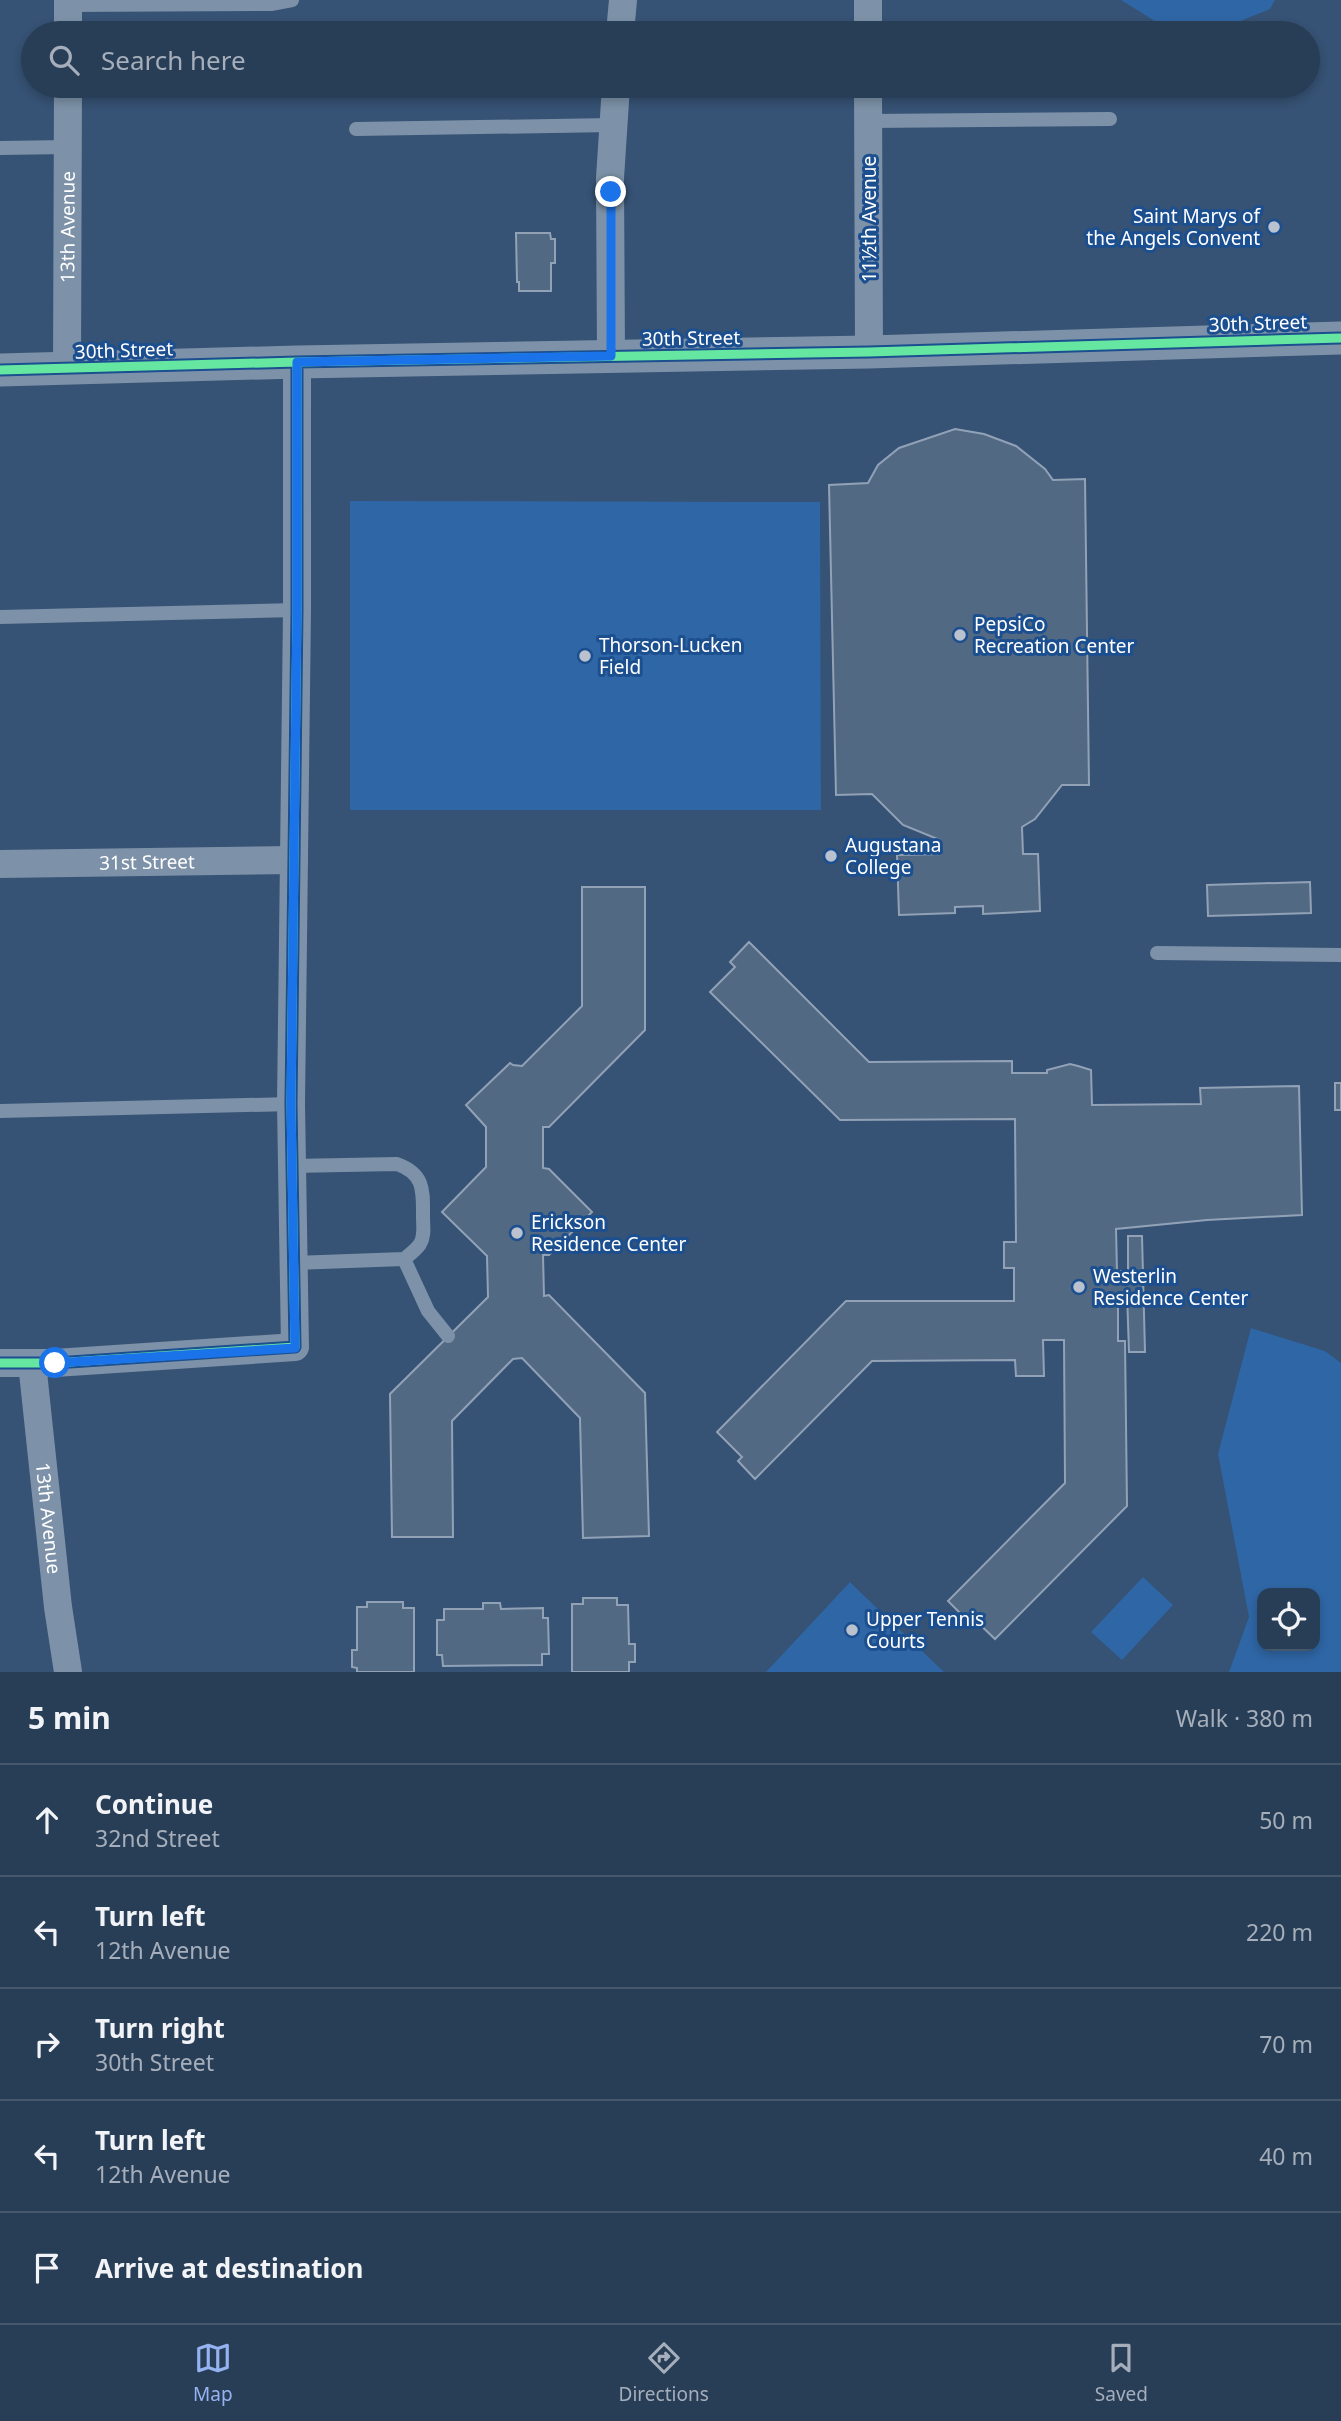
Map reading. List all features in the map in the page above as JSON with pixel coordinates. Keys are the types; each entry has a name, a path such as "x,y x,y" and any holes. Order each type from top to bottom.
{"street":[{"path":"622,21 623,0"},
{"path":"868,0 868,21"},
{"name":"13th Avenue","path":"67,369 68,98"},
{"path":"611,356 610,178 615,98"},
{"name":"11½th Avenue","path":"868,98 869,352"},
{"name":"30th Street","path":"0,370 869,352 1341,338"},
{"path":"0,1363 295,1348 291,1104 297,362"},
{"name":"31st Street","path":"0,864 294,860"},
{"name":"13th Avenue","path":"32,1363 58,1607 68,1672"}],"lane":[{"path":"68,13 271,4 292,0"},
{"path":"868,121 1110,119"},
{"path":"356,129 613,125"},
{"path":"0,148 68,147"},
{"path":"0,617 297,610"},
{"path":"1157,953 1341,955"},
{"path":"0,1111 291,1104"},
{"path":"292,1166 397,1164 410,1168 423,1189 424,1234 420,1244 404,1259 294,1263"},
{"path":"404,1259 428,1311 448,1336"}],"shaded area":[{"path":"1121,0 1275,0 1270,9 1240,21 1155,21"},
{"name":"Thorson-Lucken Field","path":"350,501 820,502 821,810 350,810"},
{"path":"1251,1328 1325,1351 1341,1363 1341,1672 1229,1672 1249,1617 1218,1454"},
{"path":"1143,1577 1173,1605 1122,1660 1091,1632"},
{"name":"Upper Tennis Courts","path":"850,1582 856,1588 944,1672 766,1672"}],"building":[{"path":"516,233 550,233 551,239 555,239 555,263 551,263 551,291 519,291"},
{"name":"PepsiCo Recreation Center","path":"955,429 984,434 1016,446 1045,469 1053,480 1085,479 1089,785 1062,785 1035,819 1022,827 1023,854 1038,854 1040,911 983,914 983,906 955,907 955,913 899,915 897,855 941,854 940,840 903,825 872,794 836,795 829,485 868,483 878,465 899,448"},
{"path":"1310,882 1311,913 1208,916 1207,885"},
{"name":"Erickson Residence Center","path":"582,887 645,887 645,1030 549,1127 543,1127 543,1168 549,1169 592,1212 549,1255 543,1255 544,1296 549,1295 645,1393 649,1536 583,1538 580,1418 522,1358 513,1359 452,1421 453,1537 392,1537 390,1394 488,1297 487,1256 442,1212 486,1167 486,1127 466,1105 510,1063 522,1066 582,1006"},
{"name":"Westerlin Residence Center","path":"749,942 869,1062 1012,1061 1012,1073 1047,1073 1047,1070 1070,1064 1091,1070 1092,1105 1201,1104 1200,1088 1299,1086 1302,1215 1207,1220 1116,1229 1117,1271 1128,1271 1128,1236 1142,1236 1145,1352 1129,1352 1127,1293 1118,1293 1118,1341 1125,1341 1127,1506 995,1639 972,1617 968,1621 948,1601 1065,1483 1064,1340 1043,1340 1044,1376 1016,1376 1015,1360 872,1361 755,1479 738,1461 742,1457 717,1432 846,1301 1014,1301 1014,1268 1004,1268 1004,1242 1016,1242 1015,1119 840,1120 710,992 735,967 730,962"},
{"path":"1335,1083 1341,1083 1341,1110 1335,1110"},
{"path":"583,1598 617,1598 617,1605 628,1605 629,1644 635,1644 635,1662 629,1662 629,1672 572,1672 572,1604 583,1604"},
{"path":"367,1602 403,1602 403,1608 414,1608 414,1672 357,1672 357,1668 352,1667 352,1650 357,1650 357,1607 367,1607"},
{"path":"483,1603 500,1603 501,1609 543,1608 543,1618 548,1618 549,1654 542,1654 542,1665 443,1666 442,1655 437,1655 437,1620 444,1620 444,1609 483,1609"}],"cycle path":[{"path":"0,370 869,352 1341,338"},
{"path":"0,1363 55,1363 295,1347 291,1104 297,362"}],"place":[{"name":"Saint Marys of the Angels Convent","path":"1274,227"},
{"name":"PepsiCo Recreation Center","path":"960,635"},
{"name":"Thorson-Lucken Field","path":"585,656"},
{"name":"Augustana College","path":"831,856"},
{"name":"Erickson Residence Center","path":"517,1233"},
{"name":"Westerlin Residence Center","path":"1079,1287"},
{"name":"Upper Tennis Courts","path":"852,1630"}],"route":[{"path":"55,1363 295,1348 291,1104 297,362 611,356 611,192"}]}
